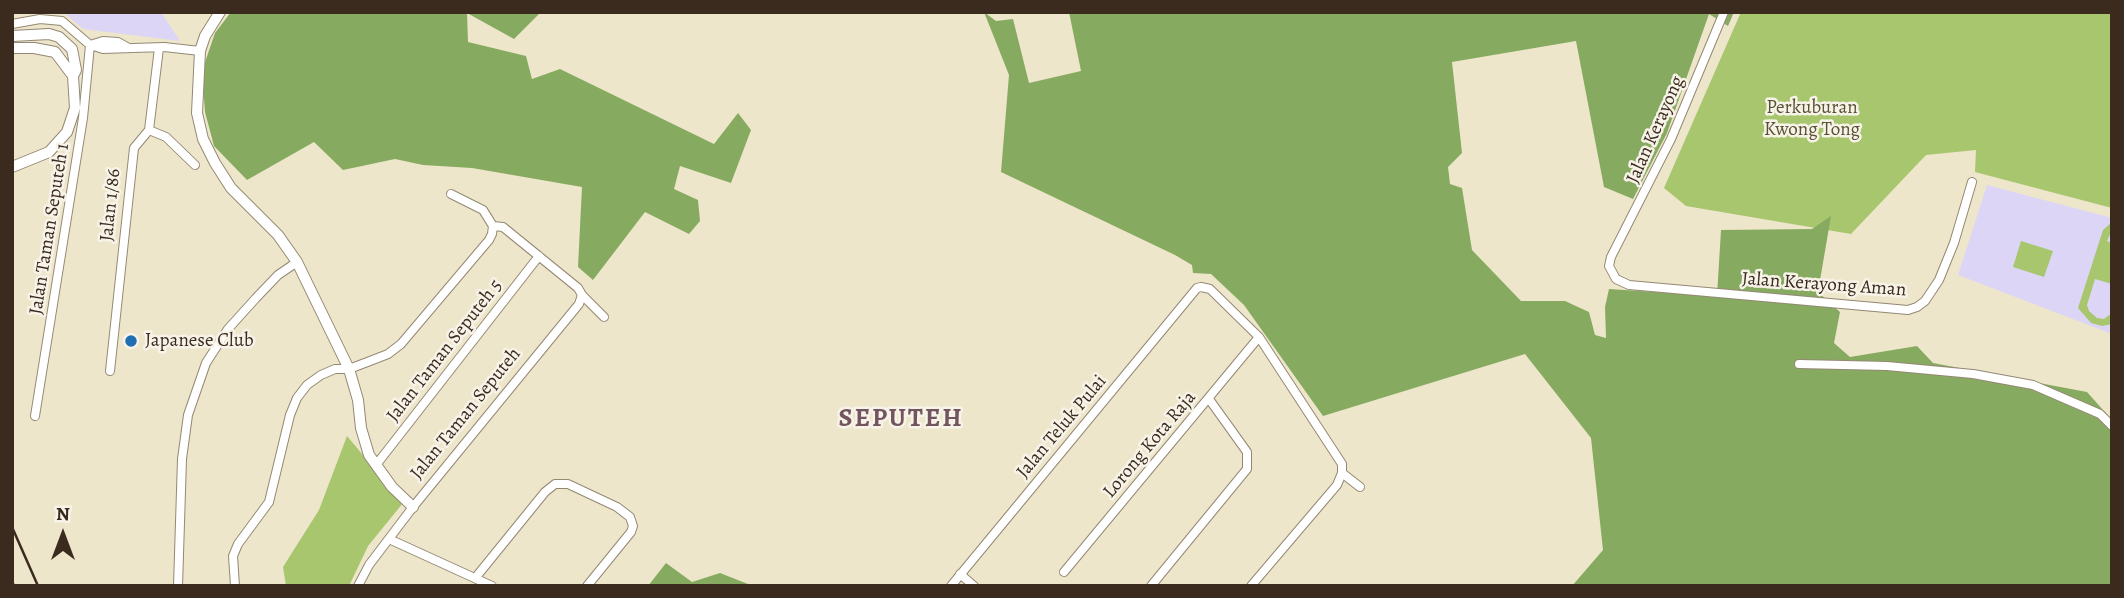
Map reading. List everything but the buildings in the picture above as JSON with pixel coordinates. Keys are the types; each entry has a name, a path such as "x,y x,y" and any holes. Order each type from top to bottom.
{"street":[{"name":"Jalan Taman Seputeh","path":"220,12 205,36 200,51 197,113 203,139 231,188 278,235 297,262 349,369 369,455 392,487 413,507 579,304 582,295"},
{"name":"Jalan Kerayong","path":"1611,257 1671,139 1724,12"},
{"path":"12,24 40,19 62,21 90,45 103,41 118,42 127,47 200,51"},
{"path":"30,34 44,41 34,48"},
{"path":"12,36 49,34 68,43 76,63 73,76 75,108 67,132 49,152 18,161 12,167"},
{"name":"Jalan Taman Seputeh 1","path":"35,416 81,130 90,45"},
{"path":"14,48 55,52 73,76"},
{"name":"Jalan 1/86","path":"110,371 134,148 149,130 159,48"},
{"path":"149,130 166,137 195,165"},
{"name":"Jalan Kerayong Aman","path":"1611,257 1611,272 1616,279 1629,285 1908,310 1925,302 1939,280 1954,243 1972,182"},
{"path":"235,586 233,556 238,544 269,502 290,415 297,398 307,385 321,375 335,369 349,369 388,354 412,333 489,240 493,226 483,210 452,194"},
{"path":"493,226 503,227 579,288 582,295 604,317"},
{"name":"Jalan Taman Seputeh 5","path":"376,465 539,256"},
{"path":"177,586 182,459 188,415 206,363 228,329 278,275 297,262"},
{"name":"Jalan Teluk Pulai","path":"951,586 1197,288 1210,289 1259,337"},
{"path":"1251,586 1337,485 1342,473 1340,458 1259,337"},
{"name":"Lorong Kota Raja","path":"1064,572 1259,337"},
{"path":"1798,364 1886,366 1973,374 2033,385 2100,414 2112,426"},
{"path":"1151,586 1247,469 1247,452 1209,399"},
{"path":"1342,473 1360,487"},
{"path":"476,578 545,492 555,484 568,484 617,507 630,517 633,526 587,586"},
{"path":"358,586 369,565 413,507"},
{"path":"389,539 492,586"},
{"path":"960,574 974,586"}],"shaded area":[{"path":"63,12 161,12 180,41 83,29"},
{"path":"1987,185 2112,218 2112,334 1958,275"}],"green space":[{"path":"231,12 541,12 514,39 467,13 468,42 526,56 532,79 560,69 714,144 738,113 751,130 731,183 680,166 674,189 698,200 700,221 689,234 645,212 593,280 578,267 582,187 472,168 423,165 395,159 343,170 314,142 247,180 214,146 205,112 202,71 215,33"},
{"path":"984,12 996,21 1013,19 1029,83 1081,71 1069,12 1734,12 1728,26 1709,14 1667,133 1633,199 1604,187 1576,41 1452,62 1462,153 1448,167 1450,184 1462,188 1472,250 1521,301 1565,301 1589,312 1595,335 1606,338 1605,307 1609,289 1717,296 1721,230 1812,229 1831,216 1818,292 1840,312 1834,343 1850,357 1917,346 1933,363 2087,392 2112,420 2112,586 1572,586 1603,550 1591,438 1525,354 1323,416 1244,305 1211,274 1193,273 1192,265 1175,255 1001,172 1009,75"},
{"name":"Perkuburan Kwong Tong","path":"1741,12 2112,12 2112,208 1975,172 1976,150 1926,155 1851,234 1686,206 1664,188"},
{"path":"2112,222 2107,241 2112,243 2112,284 2095,279 2087,305 2097,318 2104,319 2112,313 2112,324 2102,326 2091,323 2078,308 2103,230"},
{"path":"2021,241 2053,251 2044,277 2013,267"},
{"path":"347,436 403,503 368,546 349,586 286,586 283,567 319,510"},
{"path":"666,563 692,582 720,573 753,586 648,586"}],"railway":[{"path":"12,527 38,586"},
{"path":"12,581 14,586"}],"place":[{"name":"Japanese Club","path":"131,341"}],"district":[{"name":"SEPUTEH","path":"901,420"}]}
